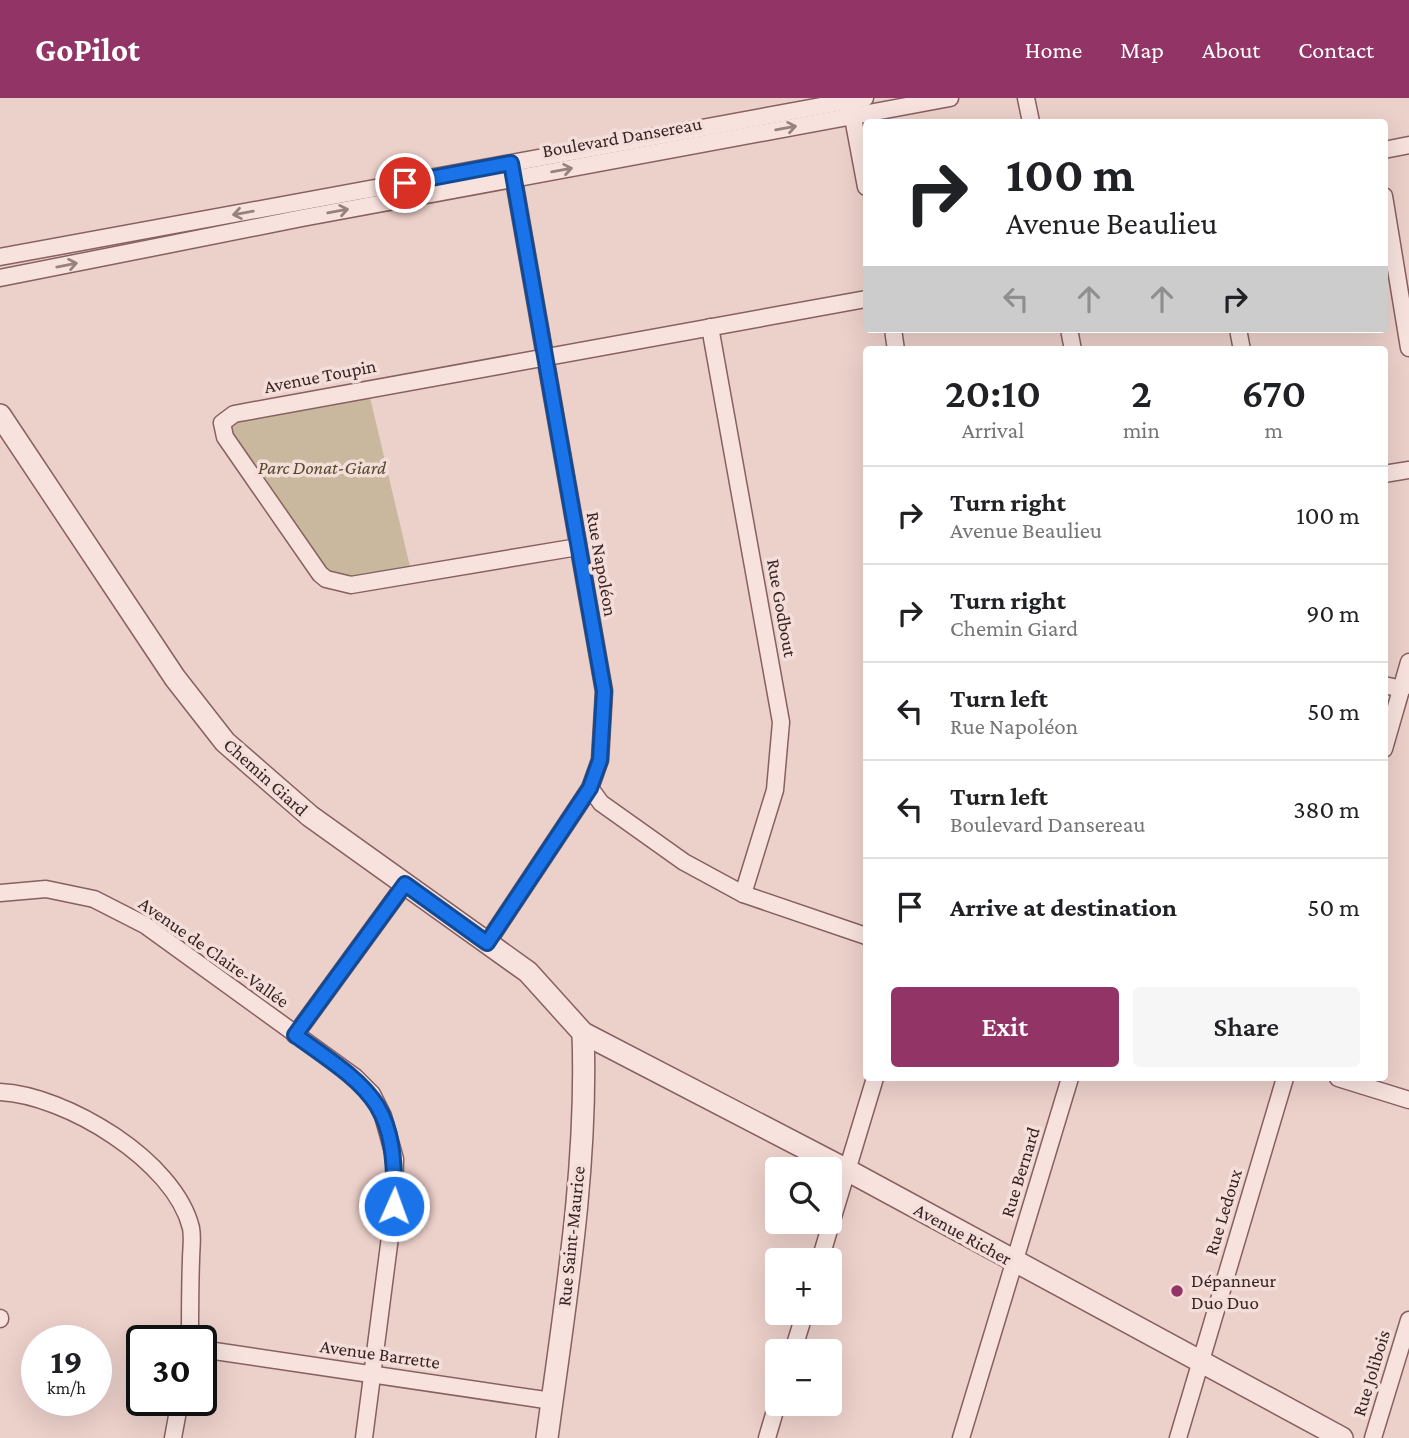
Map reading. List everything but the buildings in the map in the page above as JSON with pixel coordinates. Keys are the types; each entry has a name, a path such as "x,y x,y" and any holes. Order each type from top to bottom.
{"street":[{"name":"Boulevard Dansereau","path":"0,257 300,210 856,105 950,98"},
{"path":"1026,98 1030,119"},
{"path":"856,105 863,162"},
{"path":"1388,149 1409,145"},
{"name":"Rue Napoléon","path":"487,943 590,788 600,760 604,691 512,171"},
{"name":"Boulevard Dansereau","path":"0,278 300,210"},
{"path":"1388,220 1409,348"},
{"name":"Avenue Toupin","path":"578,547 351,585 326,579 225,438 222,423 234,414 863,300"},
{"name":"Rue Godbout","path":"710,327 781,722 775,790 743,894"},
{"name":"Chemin Giard","path":"0,415 175,678 225,743 310,816 528,972 583,1033"},
{"path":"1388,473 1409,470"},
{"path":"1388,736 1409,662"},
{"path":"1388,686 1402,689"},
{"path":"590,788 601,803 684,862 743,894 863,935"},
{"path":"295,1035 405,884"},
{"name":"Avenue de Claire-Vallée","path":"0,893 46,889 94,899 145,925 355,1077 372,1094 383,1116 395,1159 394,1206 364,1438"},
{"name":"Avenue Richer","path":"583,1033 847,1170 1342,1438"},
{"name":"Rue Saint-Maurice","path":"547,1438 575,1220 585,1090 583,1033"},
{"path":"824,1248 873,1081"},
{"name":"Rue Bernard","path":"961,1438 1069,1081"},
{"name":"Rue Ledoux","path":"1178,1438 1284,1081"},
{"path":"1348,1081 1409,1100"},
{"path":"0,1092 20,1093 71,1111 117,1139 173,1187 191,1229 190,1325"},
{"name":"Rue Jolibois","path":"1373,1438 1409,1320"},
{"name":"Avenue Barrette","path":"217,1351 552,1401"},
{"path":"173,1438 177,1416"},
{"path":"767,1438 774,1416"}],"green space":[{"name":"Parc Donat-Giard","path":"368,389 412,575 326,579 225,437 234,414"}],"place":[{"name":"Dépanneur Duo Duo","path":"1177,1291"}],"route":[{"path":"394,1206 395,1159 383,1116 372,1094 355,1077 295,1035 405,884 487,943 590,788 600,760 604,691 511,163 405,183"}]}
